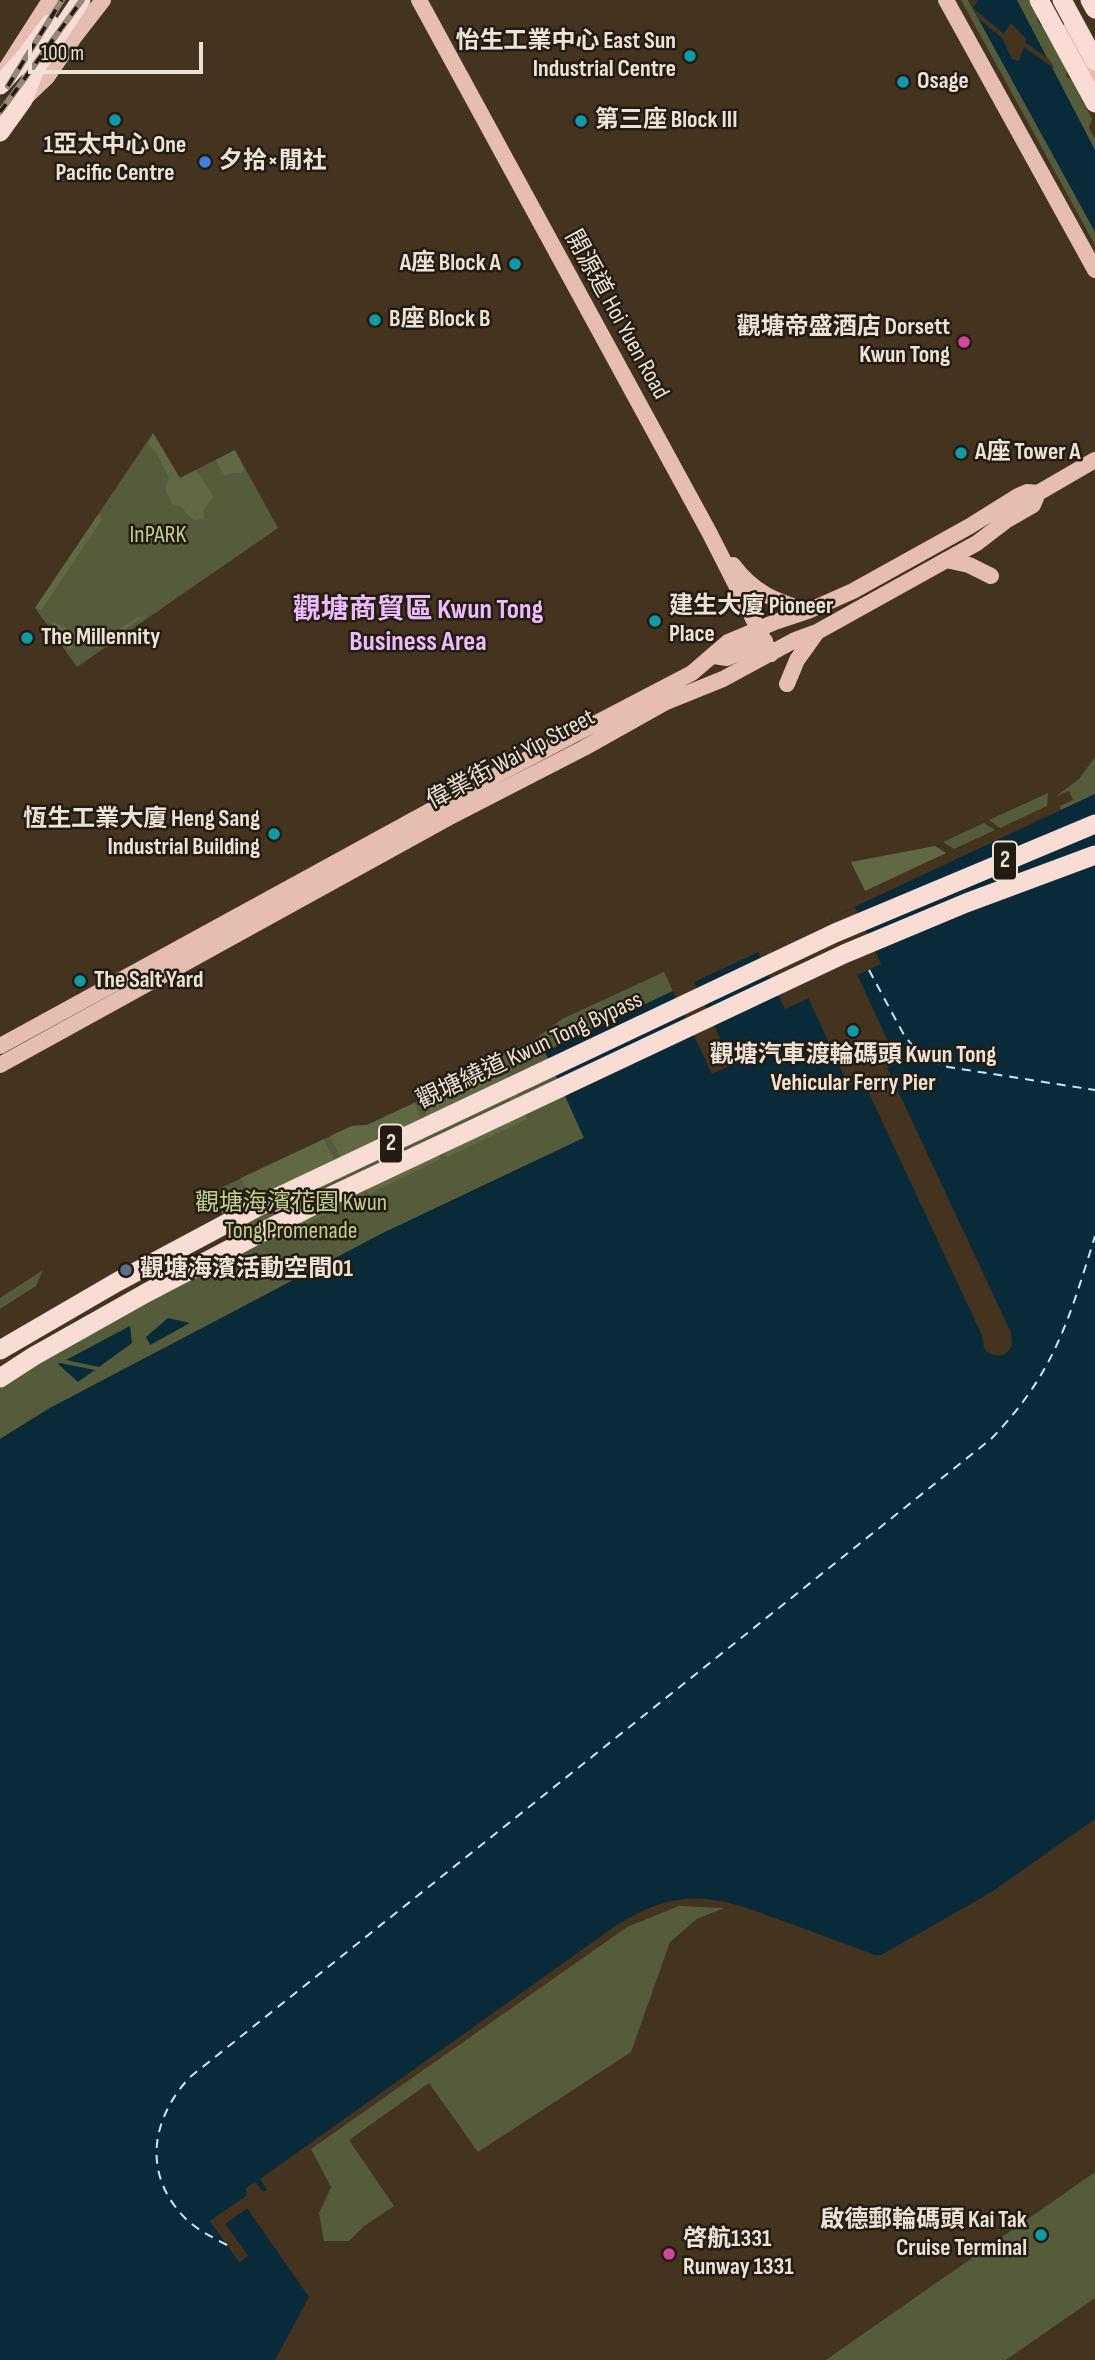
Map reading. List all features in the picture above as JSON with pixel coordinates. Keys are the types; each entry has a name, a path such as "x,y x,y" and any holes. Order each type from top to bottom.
{"highway":[{"path":"0,85 30,51 67,0"},
{"path":"0,132 23,100 35,69 81,0"},
{"path":"1039,0 1095,103"},
{"path":"1062,0 1088,59"},
{"path":"1093,0 1095,9"},
{"name":"觀塘繞道 Kwun Tong Bypass","path":"0,1350 117,1282 263,1204 835,933 1095,824"},
{"name":"觀塘繞道 Kwun Tong Bypass","path":"0,1378 146,1293 335,1194 844,954 966,903 1095,855"}],"main road":[{"path":"0,79 50,0"},
{"path":"23,100 47,77 103,0"},
{"name":"開源道 Hoi Yuen Road","path":"419,0 709,532 765,641"},
{"path":"946,0 1095,271"},
{"path":"1049,0 1088,59"},
{"path":"1095,31 1086,34 1082,46 1095,82"},
{"name":"偉業街 Wai Yip Street","path":"0,1046 467,790 692,674 728,642 795,640 817,632 977,543 1032,505 1038,493 1095,460"},
{"name":"偉業街 Wai Yip Street","path":"0,1065 475,803 584,748 666,702 723,679 765,641 808,611 853,591 1018,496 1027,492 1038,493"},
{"path":"709,532 752,589 808,611"},
{"path":"946,560 969,565 991,576"},
{"path":"787,684 797,660 817,632"}],"green space":[{"path":"961,0 1030,0 1039,15 1037,20 1045,27 1068,69 1066,76 1072,81 1092,119 1089,128 1095,139 1095,245"},
{"name":"InPARK","path":"153,433 180,478 235,450 278,528 77,667 35,608"},
{"path":"153,433 180,478 196,470 208,487 213,498 203,510 204,519 194,520 182,507 172,504 165,489 169,478 157,454 148,444"},
{"path":"235,450 244,469 242,473 225,475 216,460"},
{"path":"98,515 103,518 41,610 35,608"},
{"path":"137,617 144,617 94,650 97,644"},
{"path":"50,621 77,633 82,644 80,645 78,640 71,642 73,648 68,650"},
{"path":"1095,757 1095,794 1061,810 1060,806 1073,800 1069,791 1055,797 1079,779"},
{"path":"1048,793 1047,806 1000,828 989,820"},
{"path":"984,823 995,830 954,849 943,842"},
{"path":"935,846 946,853 865,891 851,862"},
{"name":"觀塘海濱花園 Kwun Tong Promenade","path":"664,972 673,991 545,1052 585,1137 383,1233 50,1408 0,1439 0,1380 238,1246 212,1192 352,1126 367,1125 461,1081 477,1067 534,1040 562,1019"},
{"path":"499,1057 511,1084 428,1118 420,1100 461,1081 477,1067"},
{"path":"513,1088 527,1119 447,1157 443,1150 517,1114 507,1091"},
{"path":"414,1103 422,1120 341,1159 330,1136 352,1126 367,1125"},
{"path":"324,1139 335,1162 256,1212 241,1178"},
{"path":"438,1152 441,1159 369,1194 365,1187"},
{"path":"361,1189 365,1196 270,1241 263,1225"},
{"path":"43,1270 36,1286 0,1309 0,1298"},
{"path":"679,1906 724,1908 697,1919 670,1942 631,2052 478,2152 429,2083 349,2140 394,2206 364,2226 349,2241 324,2241 319,2213 331,2187 311,2149 627,1927"},
{"name":"啟德郵輪碼頭 Kai Tak Cruise Terminal","path":"1095,2172 1095,2298 1006,2360 826,2360"}],"water":[{"path":"968,0 1017,0 1095,150 1095,232"},
{"path":"1095,794 1095,1819 990,1893 881,1955 717,1900 678,1900 637,1914 614,1927 260,2179 267,2190 263,2192 255,2182 246,2188 246,2196 210,2221 240,2262 248,2256 225,2224 247,2208 309,2297 275,2360 0,2360 0,1439 50,1408 383,1233 584,1138 545,1052 673,991 712,1074 732,1065 694,982 782,941 849,1086 863,1080 982,1335 986,1351 1004,1354 1010,1350 1011,1333 887,1068 898,1063 831,918"},
{"path":"168,1318 190,1323 150,1345 146,1337"},
{"path":"130,1326 132,1343 99,1367 66,1360"},
{"path":"58,1364 95,1370 78,1382"}],"pier":[{"path":"968,0 978,0 973,8 1004,34 1011,23 1026,39 1025,42 1049,59 1055,69 1024,47 1019,61 1012,59 1002,38 979,19"},
{"path":"855,907 881,964 857,975 831,918"},
{"path":"782,941 809,998 785,1009 758,952"},
{"path":"887,1068 1011,1333 1012,1346 1004,1355 991,1354 984,1348 982,1335 863,1080 866,1078 985,1333 987,1346 992,1351 1002,1351 1009,1345 1008,1334 884,1070"},
{"path":"248,2195 248,2199 215,2222 240,2257 243,2255 222,2226 222,2222 247,2205 263,2226 260,2227 247,2208 225,2224 248,2256 239,2262 210,2221"}],"ferry route":[{"path":"869,970 904,1035 921,1056 948,1067 1095,1090"},
{"path":"227,2245 185,2218 171,2201 157,2165 160,2128 177,2093 190,2077 991,1439 1030,1392 1057,1345 1095,1236"}],"railway":[{"path":"8,86 62,0"},
{"path":"0,112 82,0"}],"place":[{"name":"怡生工業中心 East Sun Industrial Centre","path":"690,56"},
{"name":"Osage","path":"903,82"},
{"name":"1亞太中心 One Pacific Centre","path":"115,120"},
{"name":"第三座 Block III","path":"581,121"},
{"name":"夕拾×閒社","path":"205,162"},
{"name":"A座 Block A","path":"515,264"},
{"name":"B座 Block B","path":"375,320"},
{"name":"觀塘帝盛酒店 Dorsett Kwun Tong","path":"964,342"},
{"name":"A座 Tower A","path":"961,453"},
{"name":"建生大廈 Pioneer Place","path":"655,621"},
{"name":"The Millennity","path":"27,638"},
{"name":"恆生工業大廈 Heng Sang Industrial Building","path":"274,834"},
{"name":"The Salt Yard","path":"80,981"},
{"name":"觀塘汽車渡輪碼頭 Kwun Tong Vehicular Ferry Pier","path":"853,1031"},
{"name":"觀塘海濱活動空間01","path":"126,1270"},
{"name":"啟德郵輪碼頭 Kai Tak Cruise Terminal","path":"1041,2235"},
{"name":"啓航1331 Runway 1331","path":"669,2254"}],"district":[{"name":"觀塘商貿區 Kwun Tong Business Area","path":"418,627"}]}
